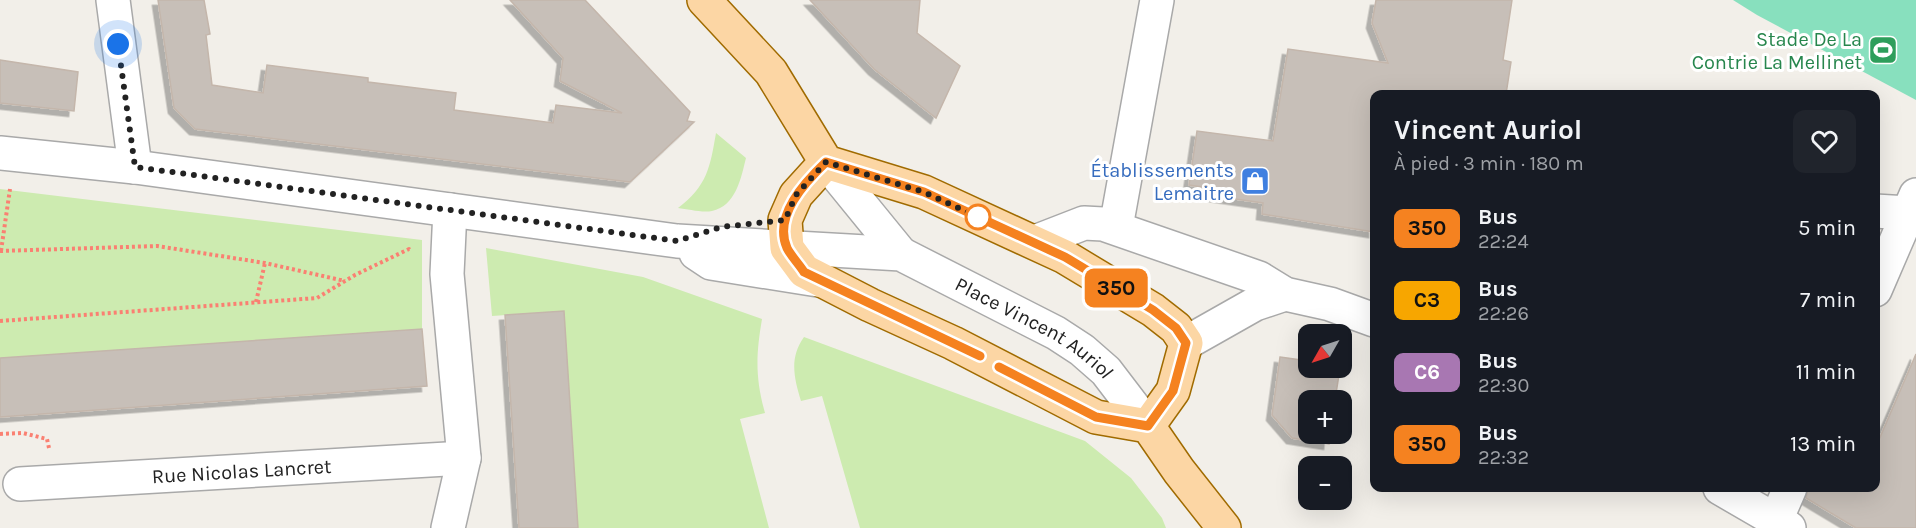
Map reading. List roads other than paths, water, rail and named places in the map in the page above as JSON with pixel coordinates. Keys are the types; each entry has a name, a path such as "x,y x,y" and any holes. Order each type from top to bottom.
{"main road":[{"name":"Place Vincent Auriol","path":"704,0 771,72 826,162"},
{"path":"786,234 796,195 826,162 924,192 1065,257 1153,310 1176,328 1186,343 1173,391 1148,426"},
{"name":"Place Vincent Auriol","path":"786,234 804,272 818,280 953,343 1096,417 1148,426 1179,471 1224,528"}],"street":[{"path":"113,0 135,167"},
{"path":"1119,213 1157,0"},
{"path":"7,154 135,167 516,217 677,241"},
{"name":"Place Vincent Auriol","path":"826,162 901,254"},
{"path":"1880,210 1912,204"},
{"path":"1880,278 1912,204"},
{"path":"448,528 464,458 447,274 450,210"},
{"path":"1035,242 1084,223 1119,213 1178,251 1259,278 1285,294 1330,304 1370,319"},
{"name":"Place Vincent Auriol","path":"677,241 721,227 786,234 901,254 1056,333 1082,350 1106,371 1148,426"},
{"name":"Place Vincent Auriol","path":"677,241 711,263 818,280"},
{"path":"1186,343 1255,304 1285,294"},
{"name":"Rue Nicolas Lancret","path":"20,484 464,458"},
{"path":"1727,492 1783,524 1789,492"}],"place":[{"name":"Stade De La Contrie La Mellinet","path":"1883,50"},
{"name":"Établissements Lemaitre","path":"1255,181"}]}
